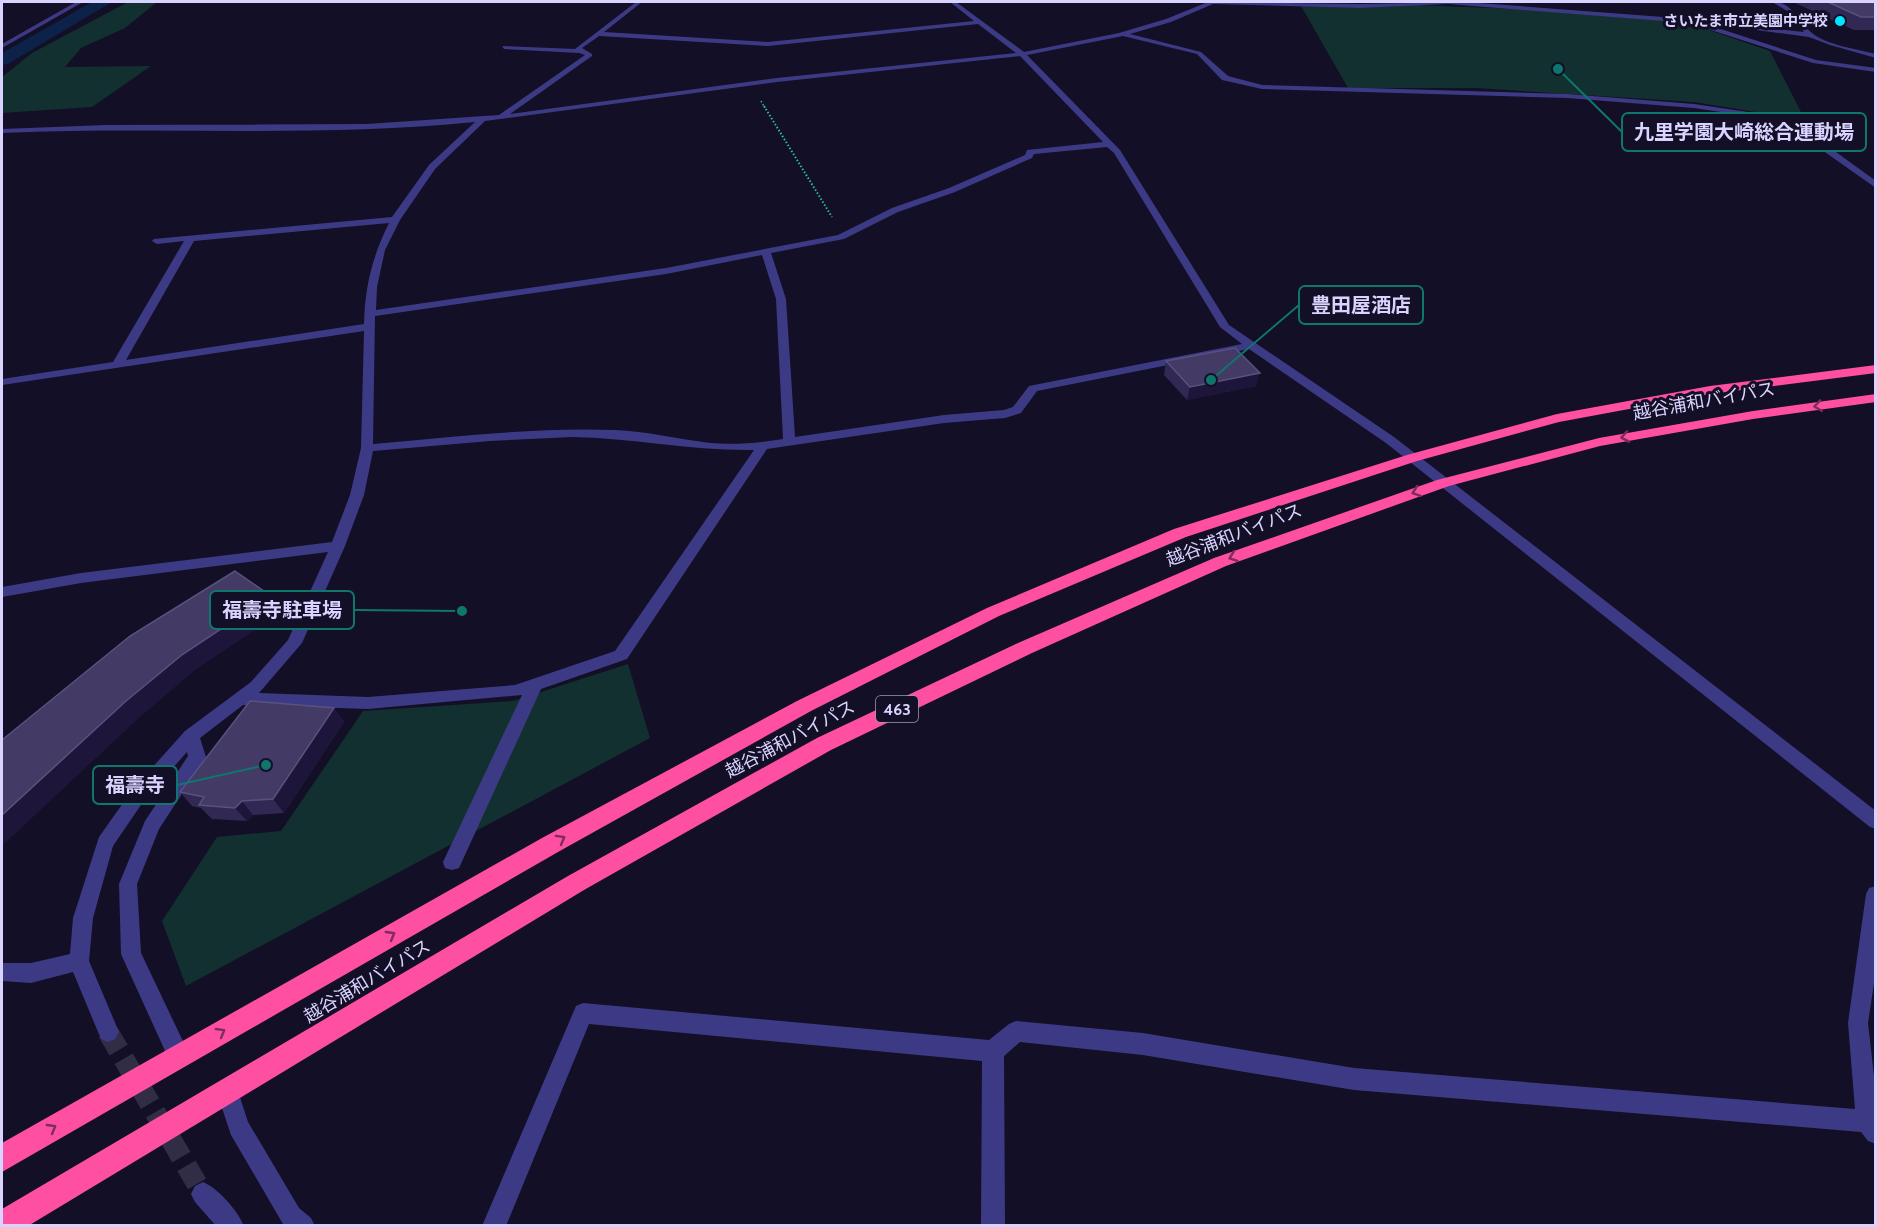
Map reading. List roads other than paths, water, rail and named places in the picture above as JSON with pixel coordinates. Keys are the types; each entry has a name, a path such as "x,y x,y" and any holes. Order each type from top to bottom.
{"highway":[{"name":"越谷浦和バイパス","path":"2,1158 550,845 804,706 993,612 1180,533 1412,458 1557,418 1710,390 1875,369"},
{"name":"越谷浦和バイパス","path":"2,1225 576,883 824,744 1025,648 1220,562 1443,483 1599,442 1753,415 1875,398"}],"street":[{"path":"2,46 80,2"},
{"path":"580,51 578,48 639,2"},
{"path":"953,2 1021,53 1117,152 1225,327 1390,440 1875,822"},
{"path":"2,131 163,125 331,127 483,119 587,107 752,82 1021,53 1120,33 1181,17 1212,2 1360,6 1448,2 1690,21 1810,35 1832,45 1875,56"},
{"path":"1775,2 1789,10 1810,35"},
{"path":"1690,21 1815,62 1875,70"},
{"path":"597,34 768,44 981,22"},
{"path":"1120,33 1199,53 1226,78 1262,87 1350,92 1482,92 1567,96 1694,106 1788,120 1797,122 1815,141 1875,185"},
{"path":"501,117 590,55 580,51 504,47"},
{"path":"108,1032 79,961 83,918 105,843 139,794 191,736 256,686 294,643 338,546 357,495 367,448 372,287 380,250 395,220 432,166 483,119"},
{"path":"2,382 117,365 573,286 844,236 895,210 952,190 1029,156 1030,152 1110,144"},
{"path":"157,241 395,220"},
{"path":"117,365 190,238"},
{"path":"766,252 781,299 789,442"},
{"path":"367,448 572,433 618,434 713,447 763,446 944,419 1005,414 1017,410 1033,387 1251,345"},
{"path":"238,699 368,702 516,691 621,655 763,446"},
{"path":"2,592 81,578 338,546"},
{"path":"453,862 535,684"},
{"path":"179,1056 131,954 128,884 151,826 197,757 191,736"},
{"path":"494,1226 583,1013 993,1051 1016,1031 1143,1044 1354,1079 1871,1127 1858,1023 1875,894"},
{"path":"2,972 31,974 79,961"},
{"path":"993,1051 993,1226"},
{"path":"227,1090 239,1127 291,1216 303,1226"},
{"path":"203,1194 231,1226"}],"waterway":[{"path":"2,60 85,10 104,2"}],"tunnel":[{"path":"108,1032 203,1194"}],"place":[{"name":"さいたま市立美園中学校","path":"1840,21"},
{"name":"九里学園大崎総合運動場","path":"1558,69"},
{"name":"豊田屋酒店","path":"1211,380"},
{"name":"福壽寺駐車場","path":"462,611"},
{"name":"福壽寺","path":"266,765"}]}
